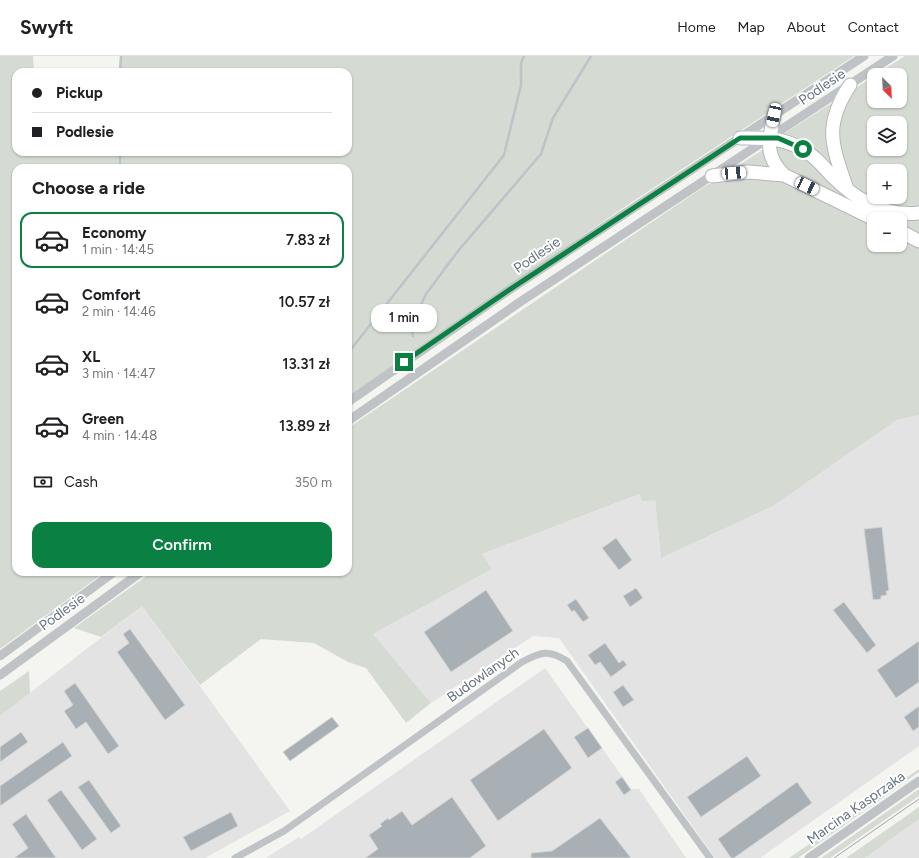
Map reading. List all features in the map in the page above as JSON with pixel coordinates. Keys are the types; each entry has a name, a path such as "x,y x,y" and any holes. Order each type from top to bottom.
{"highway":[{"path":"847,189 835,152 833,125 837,106 850,85"},
{"path":"774,115 768,146 773,161 784,176"},
{"path":"740,138 778,138 803,149 861,201 880,210 900,214 919,213"},
{"path":"712,176 748,172 784,176 867,216"},
{"path":"907,235 919,241"}],"street":[{"name":"Podlesie","path":"352,399 509,290 864,56"},
{"name":"Podlesie","path":"352,418 520,302 893,56"},
{"name":"Podlesie","path":"0,656 109,576"},
{"name":"Podlesie","path":"0,675 136,576"},
{"name":"Budowlanych","path":"234,858 284,831 522,662 536,654 546,652 557,655 567,661 710,858"},
{"name":"Marcina Kasprzaka","path":"809,858 919,781"}],"shaded area":[{"path":"0,56 33,56 34,68 12,68 12,156 352,156 352,68 121,68 121,56 854,56 629,204 352,394 352,164 12,164 12,576 100,576 0,649"},
{"path":"905,56 919,56 919,207 911,208 879,204 907,204 907,164 867,164 867,196 855,188 845,172 837,126 851,91 867,81 867,108 907,108 907,68 886,68"},
{"path":"835,101 838,176 782,135"},
{"path":"775,143 801,153 838,188 867,198 867,204 883,204 905,212 869,212 789,173 777,159"},
{"path":"764,149 772,170 733,169"},
{"path":"742,176 785,181 842,211 867,222 867,252 907,252 907,240 919,246 919,415 897,420 773,506 661,558 655,500 642,501 640,494 482,554 492,569 373,634 431,703 406,723 366,668 348,662 314,643 261,639 200,685 142,606 101,637 74,628 146,576 352,576 352,425 705,186 719,180"},
{"path":"907,213 919,217 919,237 907,231"},
{"path":"919,415 919,746 760,858 715,858 559,638 533,636 431,703 373,634 492,569 482,554 641,494 655,500 661,558 773,506 897,420"},
{"path":"142,606 290,811 205,858 0,858 0,716"},
{"path":"545,668 631,789 639,789 686,858 266,858 299,837 301,839"},
{"path":"29,671 30,693 0,716 0,691"},
{"path":"919,769 919,772 798,858 789,858"},
{"path":"919,789 919,796 830,858 821,858"},
{"path":"919,807 919,819 865,858 846,858"},
{"path":"919,819 919,858 865,858"}],"building":[{"path":"882,527 889,591 886,591 887,595 881,596 881,599 873,600 864,529"},
{"path":"616,538 632,560 619,570 602,548"},
{"path":"636,588 643,598 630,607 623,596"},
{"path":"486,590 513,631 451,672 424,632"},
{"path":"576,599 589,618 583,622 574,610 572,612 567,605"},
{"path":"844,602 876,645 867,653 833,610"},
{"path":"130,629 185,705 165,720 117,652 129,643 123,634"},
{"path":"919,641 919,682 896,698 877,670"},
{"path":"605,643 619,663 623,660 627,665 611,677 600,662 595,665 588,655"},
{"path":"75,683 119,746 108,754 86,722 76,729 64,711 73,705 64,691"},
{"path":"623,685 634,700 623,707 613,692"},
{"path":"919,706 919,727 913,731 904,717"},
{"path":"332,717 339,726 290,761 283,752"},
{"path":"588,728 602,748 588,758 574,737"},
{"path":"544,729 572,768 498,821 470,780"},
{"path":"21,732 28,742 0,762 0,747"},
{"path":"63,742 72,756 0,806 0,786"},
{"path":"747,756 761,776 701,817 687,797"},
{"path":"622,777 631,790 624,795 615,782"},
{"path":"89,780 121,826 111,833 78,787"},
{"path":"797,782 812,803 734,858 731,858 718,839"},
{"path":"61,790 97,839 82,850 47,800"},
{"path":"452,797 486,846 470,858 365,858 378,849 369,835 382,826 380,824 388,818 389,820 402,811 412,825"},
{"path":"231,812 238,826 191,851 183,837"},
{"path":"26,814 56,858 14,858 28,848 12,824"},
{"path":"600,818 631,858 531,858 531,853 552,851"}],"waterway":[{"path":"120,68 121,56"},
{"path":"352,348 504,155 521,85 521,63 524,56"},
{"path":"413,336 411,326 426,294 458,251 541,154 553,118 591,56"},
{"path":"120,156 120,164"}],"tram line":[{"path":"834,858 919,799"}],"route":[{"path":"404,362 509,290 740,138 778,138 803,149"}]}
